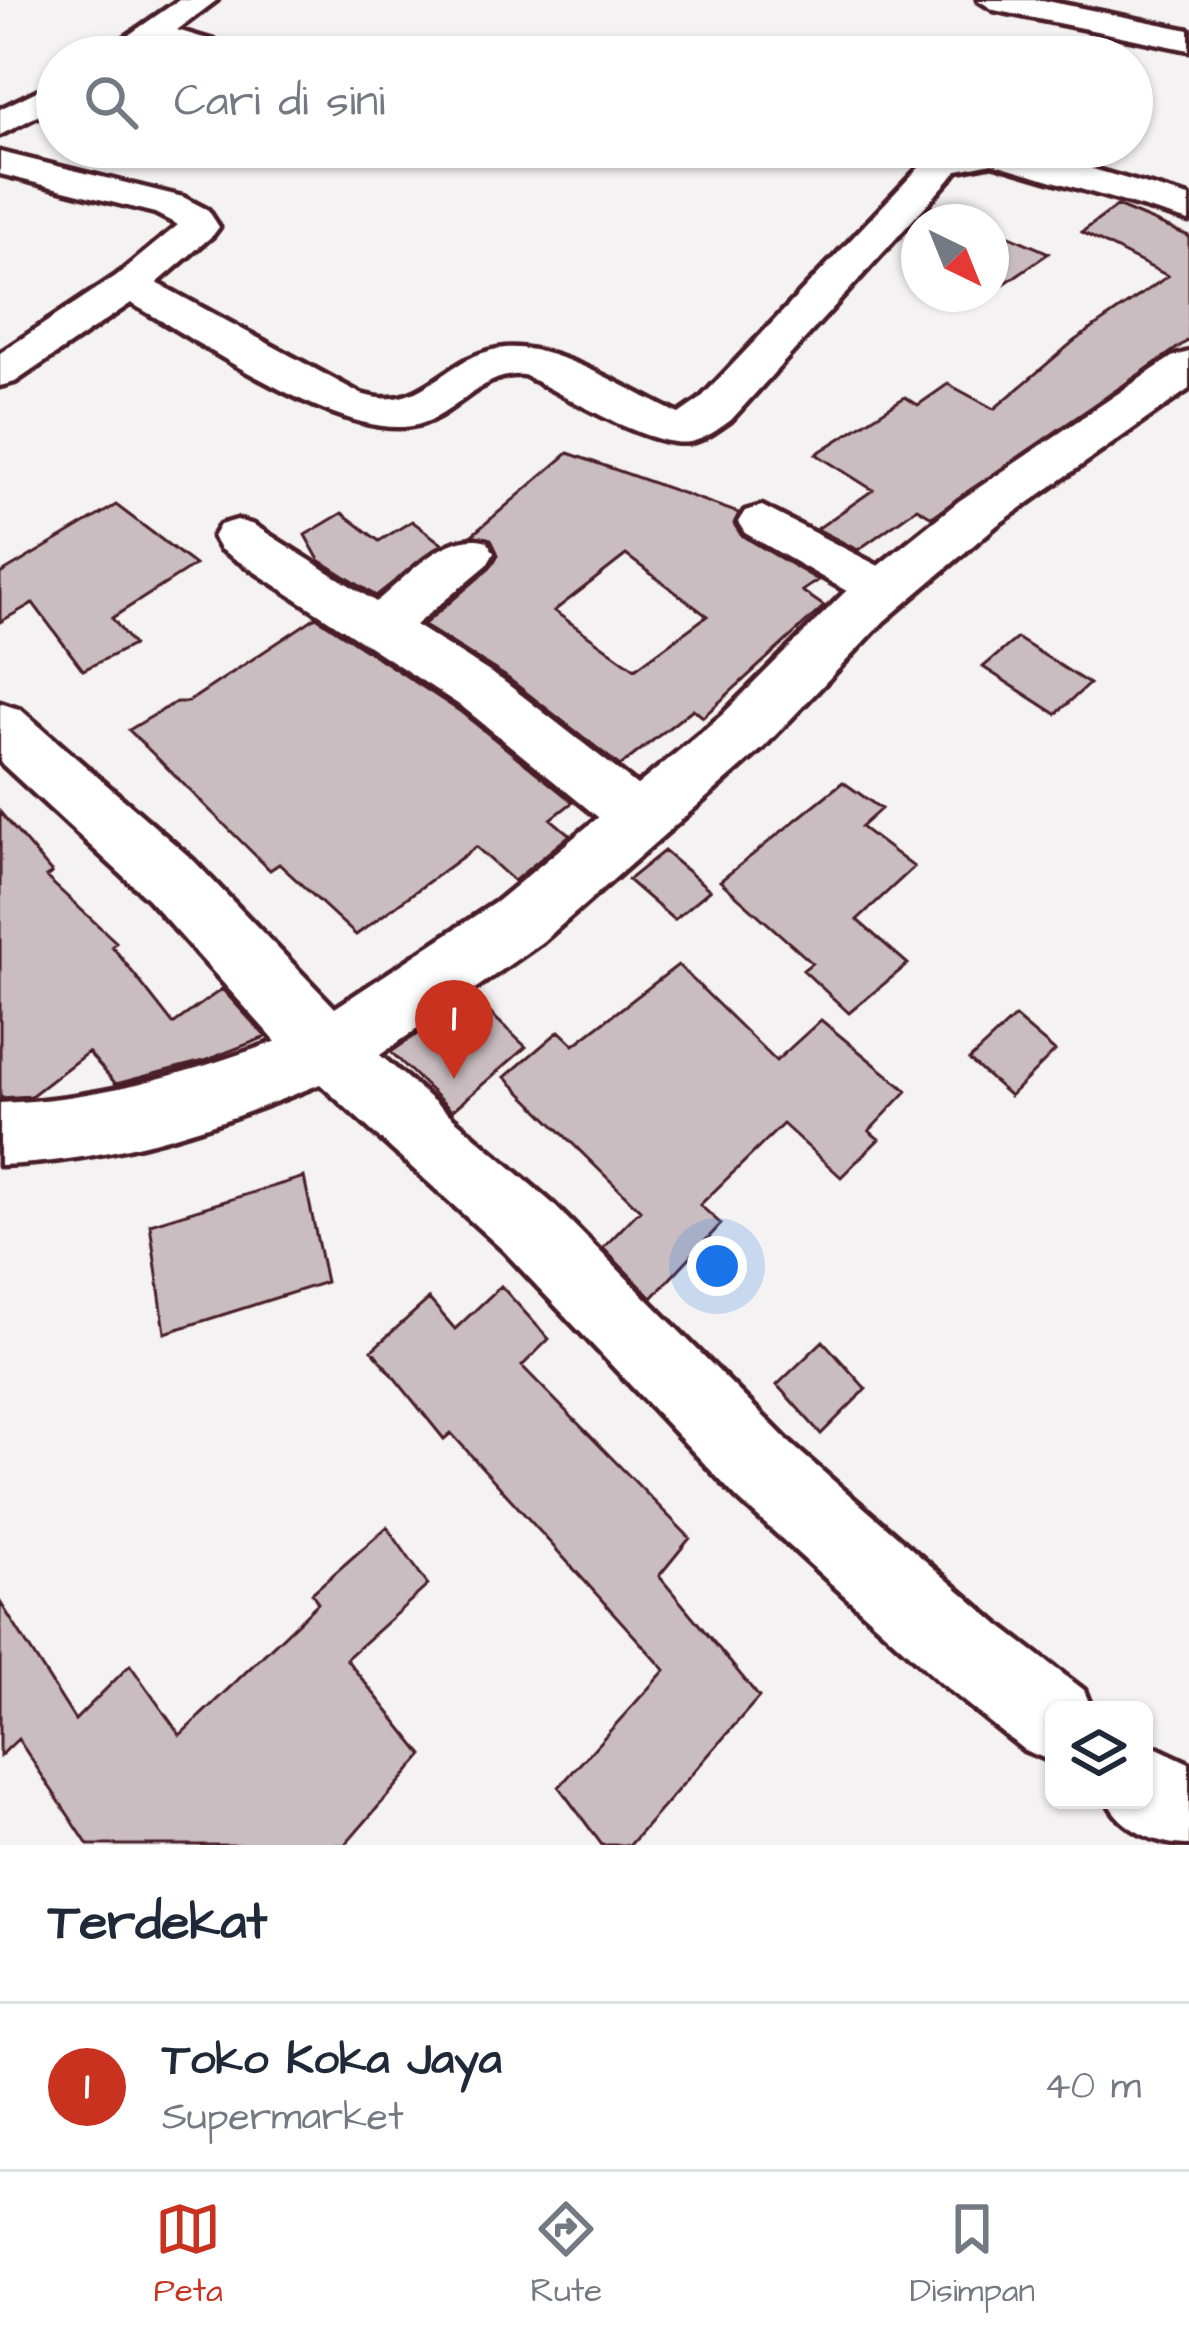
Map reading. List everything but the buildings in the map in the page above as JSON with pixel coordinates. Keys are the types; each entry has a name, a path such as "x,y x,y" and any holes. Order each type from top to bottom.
{"main road":[{"path":"0,726 171,880 329,1051 519,922 742,731 884,590 978,514 1189,367"}],"street":[{"path":"150,36 201,0"},
{"path":"994,0 1099,36"},
{"path":"153,34 160,36"},
{"path":"1153,42 1189,40"},
{"path":"0,124 36,103"},
{"path":"0,163 169,205 194,218 199,227 130,285 0,374"},
{"path":"130,285 345,404 370,411 393,416 412,410 488,361 512,358 533,363 675,429 689,428 715,410 939,168"},
{"path":"1070,168 1189,209"},
{"path":"762,522 884,590"},
{"path":"237,537 483,694 640,820"},
{"path":"379,627 470,553"},
{"path":"0,1133 62,1134 134,1122 329,1051 528,1227 764,1471 970,1654 1045,1713"},
{"path":"1153,1790 1189,1812"}],"place":[{"name":"Toko Koka Jaya","path":"454,1079"}]}
